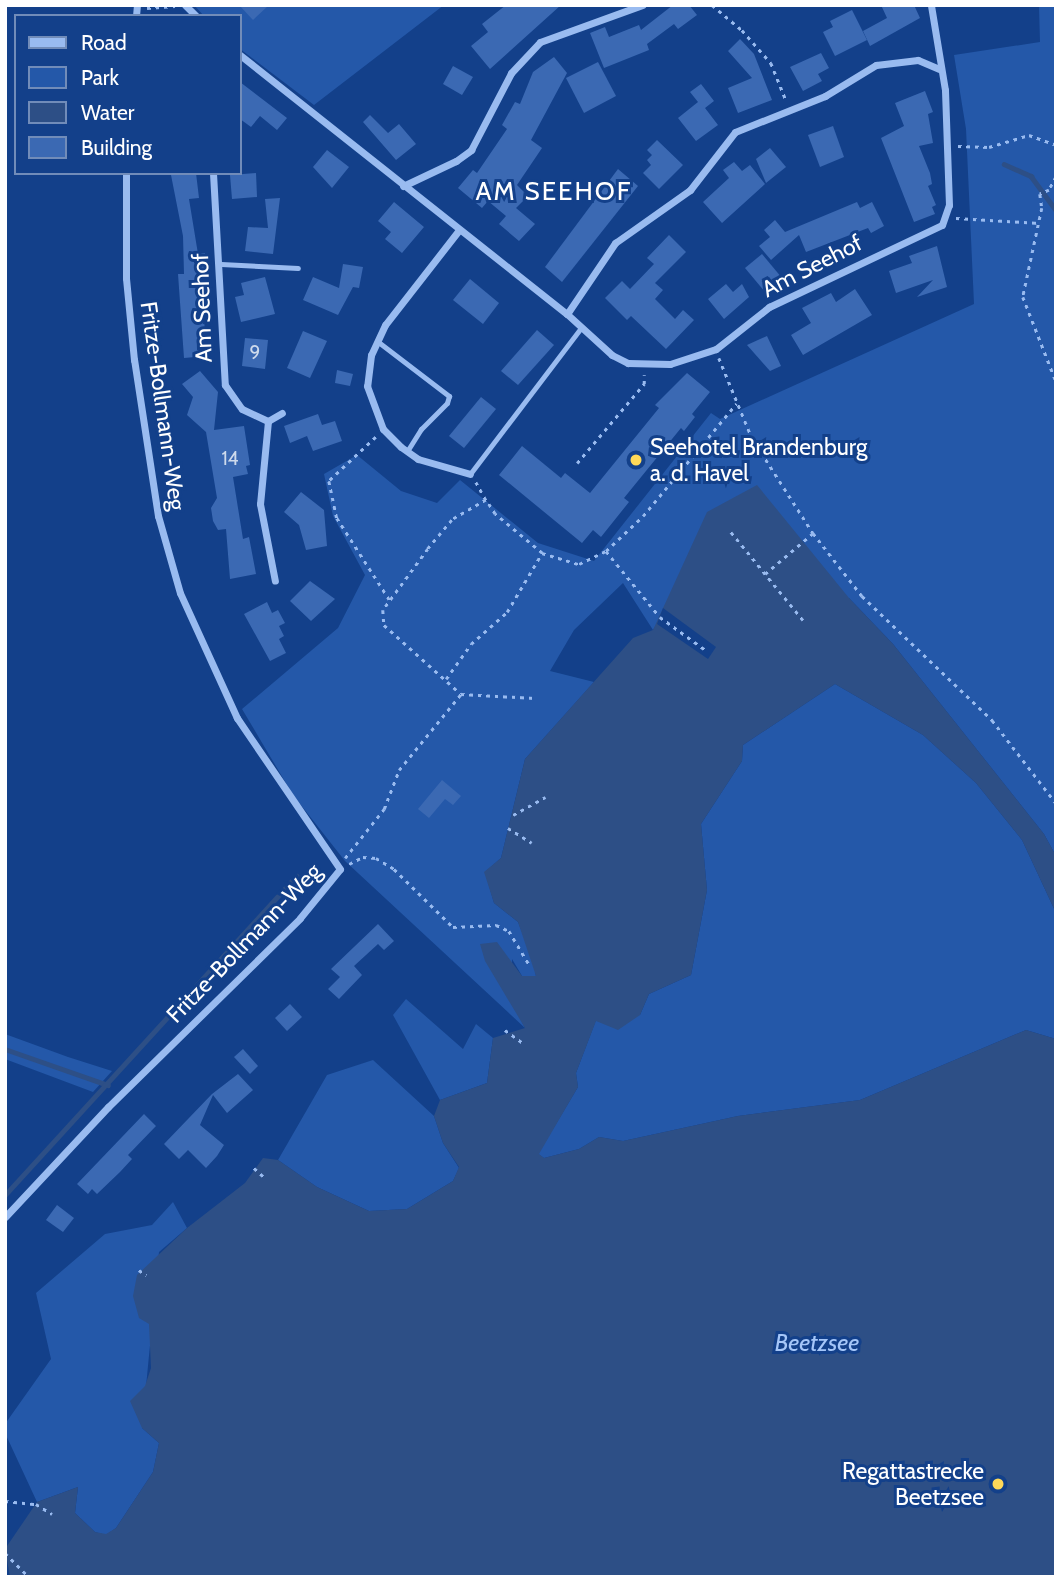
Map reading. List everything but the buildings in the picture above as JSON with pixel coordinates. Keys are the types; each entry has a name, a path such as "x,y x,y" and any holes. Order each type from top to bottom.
{"street":[{"path":"403,186 456,162 471,150 511,73 540,42 642,5"},
{"path":"931,5 947,146 946,218"},
{"name":"Am Seehof","path":"242,57 567,314 612,355 645,365 695,358 716,349 769,307 935,231 946,218"},
{"path":"567,314 615,243 690,190 727,137 790,111 876,65 918,60 940,69"},
{"name":"Fritze-Bollmann-Weg","path":"5,1217 108,1107 300,918 340,867 289,799 237,718 180,593 158,516 134,360 126,278 126,175"},
{"name":"Am Seehof","path":"213,175 221,264 220,345 225,385 242,409 268,421"},
{"path":"459,230 407,292 377,341 367,386 383,429 407,451 470,474"},
{"path":"275,581 260,504 268,421 282,413"}],"lane":[{"path":"221,264 298,268"},
{"path":"470,474 582,328"},
{"path":"377,341 449,396 447,403 421,429 407,451"}],"path":[{"path":"712,5 742,30 771,63 790,111"},
{"path":"136,10 185,6"},
{"path":"947,146 989,148 1029,135 1056,145"},
{"path":"1056,177 1049,190 1040,194 1039,223 1023,297 1056,382"},
{"path":"946,218 1039,223"},
{"path":"716,349 736,404 786,495 813,533 862,596 992,720 1056,803"},
{"path":"577,463 644,384 645,365"},
{"path":"470,474 495,514 542,553 579,564 606,551 643,516 736,404"},
{"path":"383,429 329,481 337,518 391,602"},
{"path":"486,500 452,520 383,610 384,625 461,694 535,698"},
{"path":"731,532 803,620"},
{"path":"765,574 813,533"},
{"path":"606,551 660,617 707,651"},
{"path":"445,680 463,653 507,612 542,553"},
{"path":"340,867 384,809 399,770 461,694"},
{"path":"513,815 545,797"},
{"path":"508,828 532,843"},
{"path":"340,867 363,857 376,858 394,869 445,922 466,930 496,925 509,931 528,964"},
{"path":"505,1030 524,1044"},
{"path":"254,1168 264,1177"},
{"path":"139,1270 146,1275"},
{"path":"5,1501 36,1504 52,1514"},
{"path":"5,1553 29,1577"}],"green space":[{"path":"194,5 444,5 314,105 242,51 242,14 202,14"},
{"path":"1039,5 1056,5 1056,856 1044,834 893,644 849,598 657,624 653,630 623,583 574,630 550,671 594,682 525,759 501,858 485,872 494,903 518,922 534,962 536,977 522,976 512,959 511,1000 525,1028 345,861 293,795 242,709 338,628 365,575 333,516 324,474 357,455 401,491 437,503 460,480 538,543 594,561 711,413 720,419 974,304 966,129 954,55 1040,42"},
{"path":"835,684 923,735 976,783 1022,840 1056,913 1056,1039 1026,1030 860,1100 738,1116 623,1141 599,1137 579,1149 544,1158 538,1154 578,1087 576,1073 596,1020 640,1015 649,994 691,975 707,890 701,824 742,761 743,745"},
{"path":"406,999 463,1049 476,1024 493,1038 487,1083 440,1100 393,1015"},
{"path":"5,1034 112,1071 93,1092 5,1059"},
{"path":"373,1060 434,1116 443,1143 459,1168 453,1181 407,1209 369,1211 317,1187 278,1160 327,1075"},
{"path":"173,1202 187,1228 159,1252 142,1428 159,1443 153,1472 116,1528 106,1535 95,1532 75,1513 78,1487 37,1502 5,1433 5,1424 51,1359 36,1293 105,1234 152,1225"}],"water":[{"name":"Beetzsee","path":"757,485 849,598 893,644 1044,834 1056,856 1056,913 1022,840 976,783 923,735 835,684 743,745 742,761 701,824 707,890 691,975 649,994 640,1015 618,1030 596,1021 576,1073 578,1087 539,1154 544,1158 579,1149 599,1137 623,1141 738,1116 860,1100 1026,1030 1056,1039 1056,1577 10,1577 5,1549 37,1502 78,1487 75,1513 95,1532 106,1534 116,1528 153,1472 159,1443 142,1428 130,1401 145,1386 151,1368 149,1324 139,1318 133,1296 137,1275 187,1228 245,1183 263,1158 278,1160 317,1187 369,1211 407,1209 453,1181 459,1167 443,1143 434,1116 440,1100 487,1083 493,1038 525,1028 485,961 480,944 497,942 522,976 536,976 518,922 494,903 484,872 501,858 525,759 633,638 653,630 707,512"}],"pier":[{"path":"663,608 716,647 708,659 657,624"}],"waterway":[{"path":"1004,164 1031,176 1056,210"},
{"path":"5,1195 296,876"},
{"path":"5,1049 108,1085"}],"place":[{"name":"Seehotel Brandenburg a. d. Havel","path":"636,460"},
{"name":"Regattastrecke Beetzsee","path":"998,1484"}],"district":[{"name":"AM SEEHOF","path":"554,192"}]}
